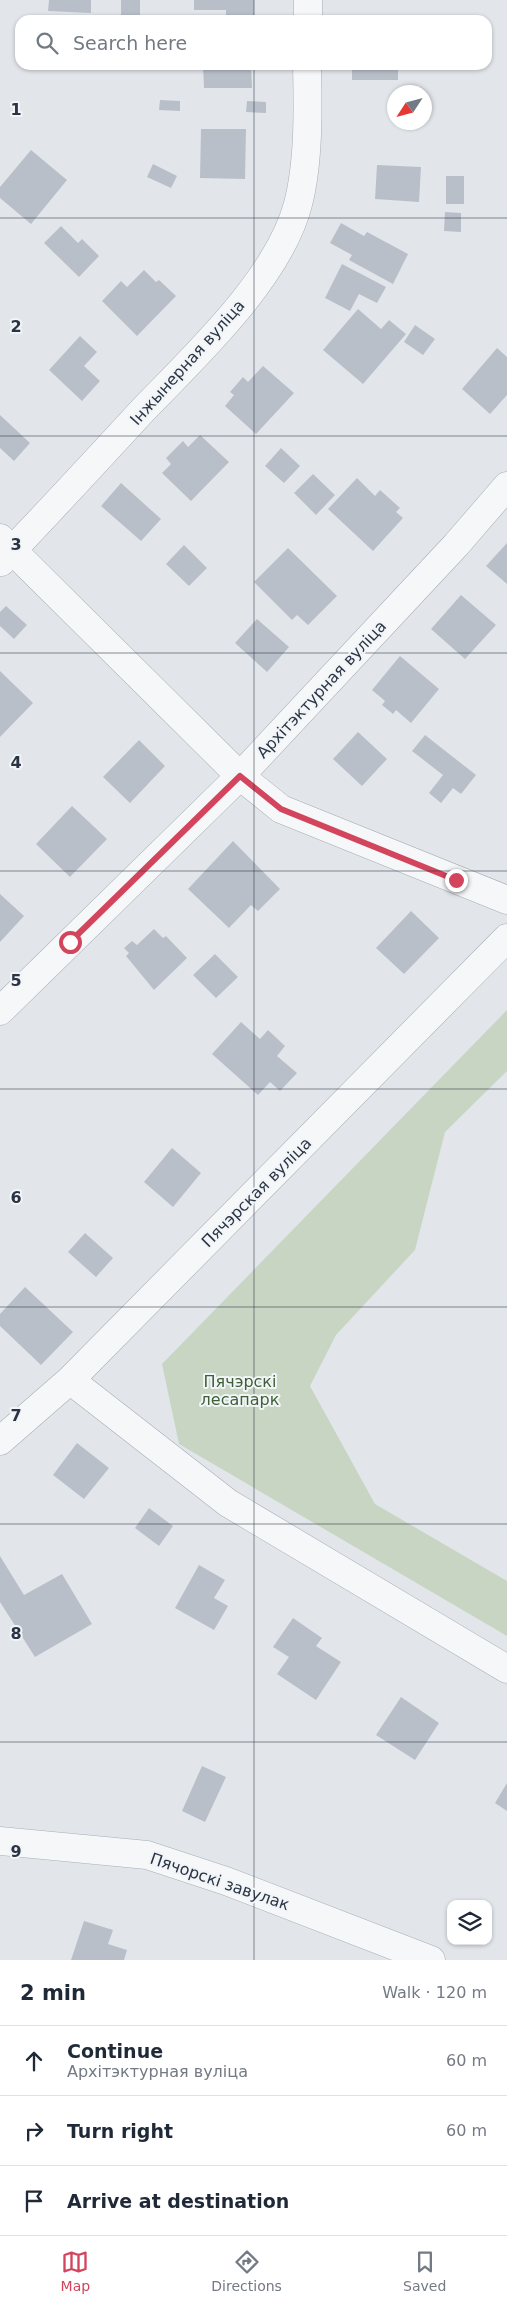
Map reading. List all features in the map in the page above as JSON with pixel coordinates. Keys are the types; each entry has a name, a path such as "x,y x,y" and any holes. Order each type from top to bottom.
{"street":[{"path":"308,0 308,15"},
{"name":"Інжынерная вуліца","path":"4,550 230,318 267,269 285,238 298,204 308,117 308,70"},
{"name":"Архітэктурная вуліца","path":"0,1012 240,776 456,545 507,486"},
{"path":"4,550 240,776 281,809 507,900"},
{"name":"Пячэрская вуліца","path":"0,1441 70,1380 507,938"},
{"path":"70,1380 228,1503 507,1669"},
{"name":"Пячорскі завулак","path":"0,1841 147,1855 226,1881 431,1960"}],"green space":[{"name":"Пячэрскі лесапарк","path":"507,1010 507,1071 445,1132 415,1250 336,1335 310,1386 375,1504 507,1581 507,1636 179,1444 162,1364"}],"building":[{"path":"49,0 91,0 91,13 48,11"},
{"path":"121,0 140,0 140,15 121,15"},
{"path":"194,0 254,0 254,15 226,15 226,10 194,10"},
{"path":"203,70 251,70 252,88 204,88"},
{"path":"352,70 398,70 398,80 352,80"},
{"path":"160,100 180,101 180,111 159,110"},
{"path":"247,101 266,102 266,113 246,112"},
{"path":"201,129 246,129 245,179 200,178"},
{"path":"31,150 67,180 31,224 0,198 0,187"},
{"path":"153,164 177,176 171,188 147,177"},
{"path":"377,165 421,167 419,202 375,199"},
{"path":"446,176 464,176 464,204 446,204"},
{"path":"445,212 461,213 461,232 444,231"},
{"path":"341,223 364,236 367,232 408,254 393,284 349,260 352,255 330,243"},
{"path":"61,226 78,243 82,239 99,256 79,277 44,243"},
{"path":"342,264 386,287 377,303 359,294 350,311 325,298"},
{"path":"144,270 156,282 159,280 176,296 137,336 102,301 121,281 127,287"},
{"path":"358,309 381,329 389,320 406,334 363,384 323,350"},
{"path":"415,325 435,339 423,355 404,342"},
{"path":"80,336 97,352 84,366 100,381 82,401 49,370"},
{"path":"497,348 507,357 507,395 490,414 462,389"},
{"path":"263,366 294,393 256,434 225,406 234,395 230,392 243,377 248,382"},
{"path":"0,415 30,443 14,461 0,448"},
{"path":"200,435 229,462 191,501 162,473 171,464 166,458 183,441 188,447"},
{"path":"281,448 300,466 284,483 265,466"},
{"path":"313,474 335,495 316,515 294,493"},
{"path":"357,478 375,496 380,490 400,508 396,512 403,518 373,551 328,509"},
{"path":"121,483 161,519 141,541 101,506"},
{"path":"507,543 507,584 486,566"},
{"path":"184,545 207,568 189,586 166,564"},
{"path":"288,548 337,596 308,625 297,615 292,620 254,582"},
{"path":"461,595 496,625 465,659 431,629"},
{"path":"6,606 27,625 14,639 0,626 0,612"},
{"path":"257,619 289,647 267,672 235,643"},
{"path":"400,656 439,689 411,723 396,710 393,714 382,705 385,701 372,690"},
{"path":"0,671 33,703 0,737"},
{"path":"358,732 387,759 362,786 333,759"},
{"path":"425,735 476,775 461,794 453,788 441,803 429,793 443,775 412,751"},
{"path":"139,740 165,766 130,803 103,777"},
{"path":"72,806 107,839 70,877 36,844"},
{"path":"233,841 280,889 258,911 251,905 229,928 188,889"},
{"path":"0,894 24,916 0,942"},
{"path":"411,911 439,938 404,974 376,948"},
{"path":"154,929 163,938 166,936 187,958 154,990 126,956 129,953 124,948 132,941 137,945"},
{"path":"215,954 238,977 216,998 193,975"},
{"path":"241,1022 260,1039 268,1030 285,1046 277,1056 297,1073 280,1091 270,1082 258,1095 212,1054"},
{"path":"172,1148 201,1173 173,1207 144,1182"},
{"path":"85,1233 113,1258 96,1277 68,1252"},
{"path":"25,1287 73,1332 41,1365 0,1326 0,1314"},
{"path":"77,1443 109,1468 84,1499 53,1475"},
{"path":"149,1508 173,1526 159,1546 135,1528"},
{"path":"0,1556 24,1595 62,1574 92,1624 35,1657 0,1602"},
{"path":"199,1565 225,1580 214,1598 228,1606 214,1630 175,1608"},
{"path":"293,1618 322,1638 316,1646 341,1662 316,1700 277,1674 289,1657 273,1647"},
{"path":"401,1697 439,1723 415,1760 376,1735"},
{"path":"202,1766 226,1777 205,1822 182,1811"},
{"path":"507,1783 507,1811 495,1803"},
{"path":"84,1921 113,1930 108,1944 127,1950 124,1960 71,1960"}],"route":[{"path":"70,942 240,776 281,809 456,880"}]}
